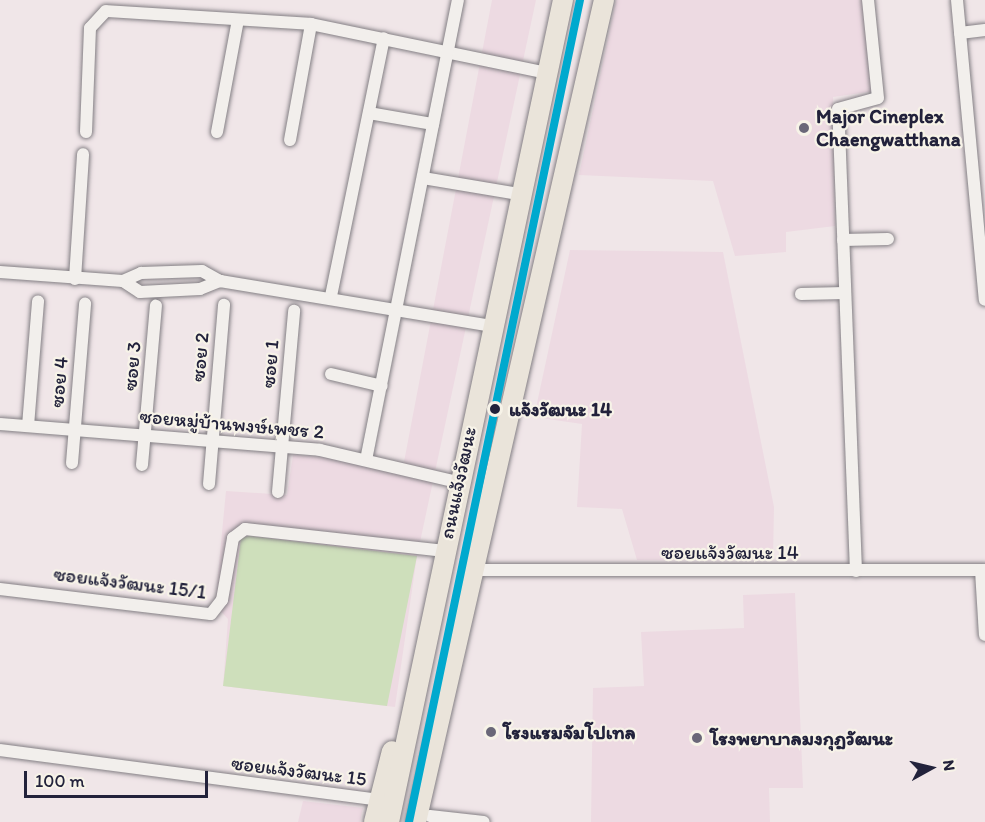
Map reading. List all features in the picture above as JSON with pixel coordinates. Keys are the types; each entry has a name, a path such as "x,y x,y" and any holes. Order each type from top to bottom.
{"main road":[{"name":"ถนนแจ้งวัฒนะ","path":"521,187 538,71 552,0"},
{"name":"ถนนแจ้งวัฒนะ","path":"389,822 415,681 563,0"},
{"name":"ถนนแจ้งวัฒนะ","path":"564,166 591,0"},
{"name":"ถนนแจ้งวัฒนะ","path":"425,820 475,570 564,166 604,0"},
{"name":"ถนนแจ้งวัฒนะ","path":"374,822 415,681"}],"street":[{"path":"366,460 458,0"},
{"path":"856,571 838,106 875,101 878,95 868,0"},
{"path":"957,0 985,300"},
{"path":"86,132 90,28 97,16 106,11 311,24 538,71"},
{"path":"217,132 238,20"},
{"path":"290,140 311,24"},
{"path":"960,33 985,30"},
{"path":"331,296 384,38"},
{"path":"369,112 433,124"},
{"path":"75,279 83,154"},
{"path":"423,178 521,187"},
{"path":"843,240 888,239"},
{"path":"0,272 123,281 141,273 196,271 220,281 331,296 396,311 491,326"},
{"path":"123,281 140,291 200,290 220,281"},
{"path":"801,294 845,293"},
{"path":"27,426 38,301"},
{"name":"ซอย 4","path":"72,463 86,304"},
{"name":"ซอย 2","path":"208,483 224,305"},
{"name":"ซอย 3","path":"142,465 156,306"},
{"name":"ซอย 1","path":"278,492 294,311"},
{"path":"331,374 382,386"},
{"name":"ซอยหมู่บ้านพงษ์เพชร 2","path":"0,424 282,445 366,460 458,482"},
{"name":"ซอยแจ้งวัฒนะ 15/1","path":"0,589 211,614 222,600 233,538 245,529 443,551"},
{"name":"ซอยแจ้งวัฒนะ 14","path":"475,570 983,570"},
{"path":"983,570 985,635"},
{"name":"ซอยแจ้งวัฒนะ 15","path":"0,750 379,800"},
{"path":"425,820 484,822"}],"shaded area":[{"path":"492,0 536,0 417,556 395,707 223,686 228,619 215,605 226,491 287,495 293,455 404,462"},
{"path":"616,0 866,0 875,91 833,97 835,226 786,232 786,252 735,256 713,181 579,175"},
{"path":"570,250 723,252 774,507 773,559 637,560 622,509 577,507 582,424 534,417"},
{"name":"โรงพยาบาลมงกุฎวัฒนะ","path":"795,593 803,788 769,788 770,822 591,822 593,688 644,686 641,632 744,628 743,595"},
{"path":"303,801 363,808 360,822 298,822"}],"green space":[{"path":"249,536 417,556 387,706 223,686 241,538"}],"transit line":[{"path":"409,822 580,0"}],"place":[{"name":"Major Cineplex Chaengwatthana","path":"804,128"},
{"name":"แจ้งวัฒนะ 14","path":"495,409"},
{"name":"โรงแรมจัมโปเทล","path":"491,732"},
{"name":"โรงพยาบาลมงกุฎวัฒนะ","path":"697,738"}]}
